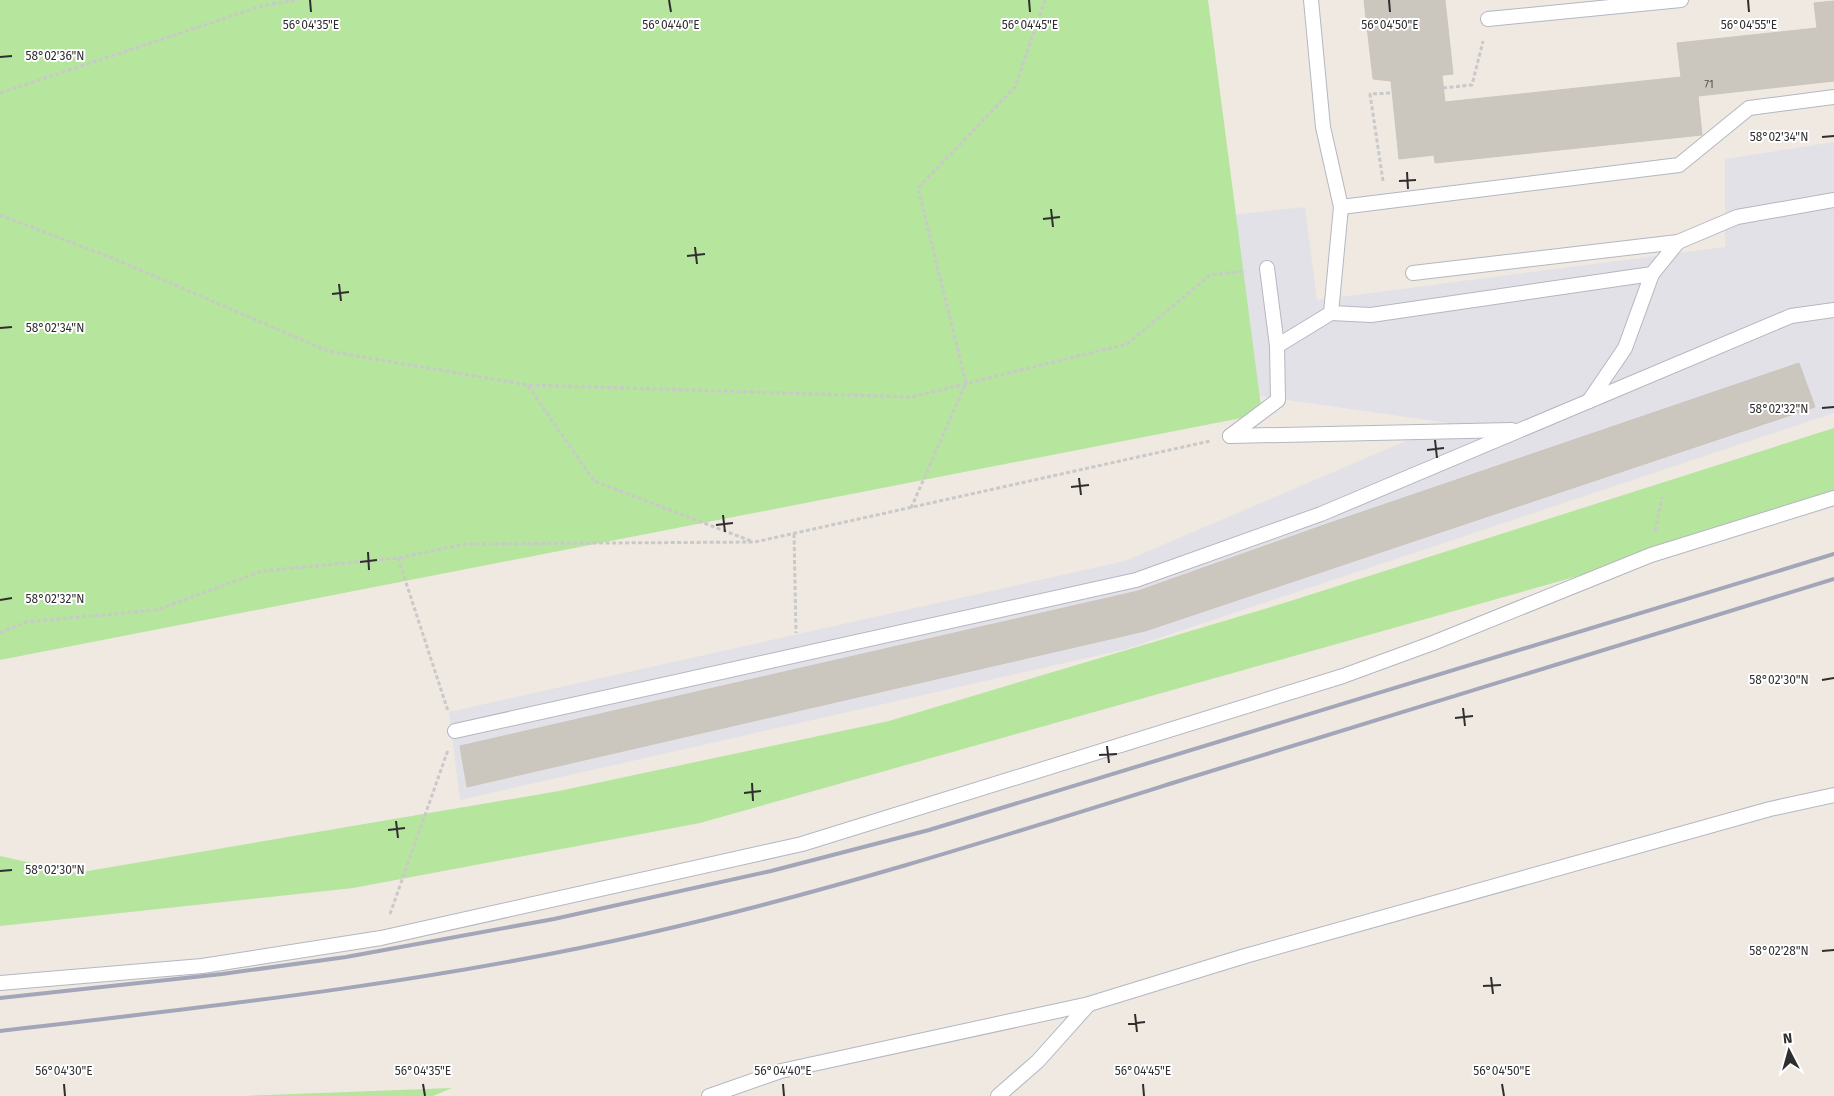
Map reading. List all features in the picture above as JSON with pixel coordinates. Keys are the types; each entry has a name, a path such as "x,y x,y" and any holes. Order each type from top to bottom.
{"lane":[{"path":"1311,0 1323,127 1341,207 1331,314"},
{"path":"1488,19 1681,0"},
{"path":"1341,207 1679,164 1749,108 1834,97"},
{"path":"1413,273 1678,242 1737,217 1834,200"},
{"path":"1588,402 1625,348 1652,274 1678,242"},
{"path":"1230,436 1278,400 1277,346 1267,268"},
{"path":"1277,346 1331,314 1371,315 1652,274"},
{"path":"454,731 1136,580 1322,514 1791,316 1834,310"},
{"path":"1230,436 1521,430"},
{"path":"0,983 202,966 381,938 802,844 1343,676 1433,643 1651,555 1834,498"},
{"path":"709,1096 781,1072 1089,1004 1264,950 1770,809 1834,795"},
{"path":"998,1096 1038,1061 1089,1004"}],"path":[{"path":"0,93 265,5 298,0"},
{"path":"911,508 966,383 918,188 1015,87 1045,0"},
{"path":"1443,88 1472,85 1488,19"},
{"path":"1386,202 1370,94 1392,93"},
{"path":"0,215 117,260 328,350 528,385 912,396 1127,344 1210,275 1267,268"},
{"path":"528,385 594,481 755,542"},
{"path":"0,633 26,622 157,610 262,571 398,558 465,544 755,542 1230,436"},
{"path":"1651,555 1662,497"},
{"path":"794,534 796,655"},
{"path":"381,938 454,731 398,558"}],"shaded area":[{"path":"1834,142 1834,413 1126,649 460,800 449,712 1125,561 1448,423 1225,391 1203,218 1305,207 1317,300 1725,247 1725,159"}],"green space":[{"path":"0,0 1208,0 1262,414 0,660"},
{"path":"1834,428 1834,504 700,823 353,888 0,926 0,856 76,873 559,791 889,721 1281,604"},
{"path":"452,1088 433,1096 243,1096"}],"building":[{"path":"1364,0 1445,0 1453,74 1391,81 1373,79"},
{"path":"1834,1 1834,81 1698,96 1702,135 1435,163 1434,155 1399,159 1391,81 1442,75 1445,102 1681,77 1677,43 1817,28 1814,3"},
{"path":"1799,363 1815,407 1145,631 467,787 460,746 1138,591 1324,525"}],"railway":[{"path":"0,998 222,974 346,957 554,919 771,871 929,830 1834,554"},
{"path":"0,1031 245,1002 407,979 569,950 716,917 783,900 982,842 1834,579"}]}
